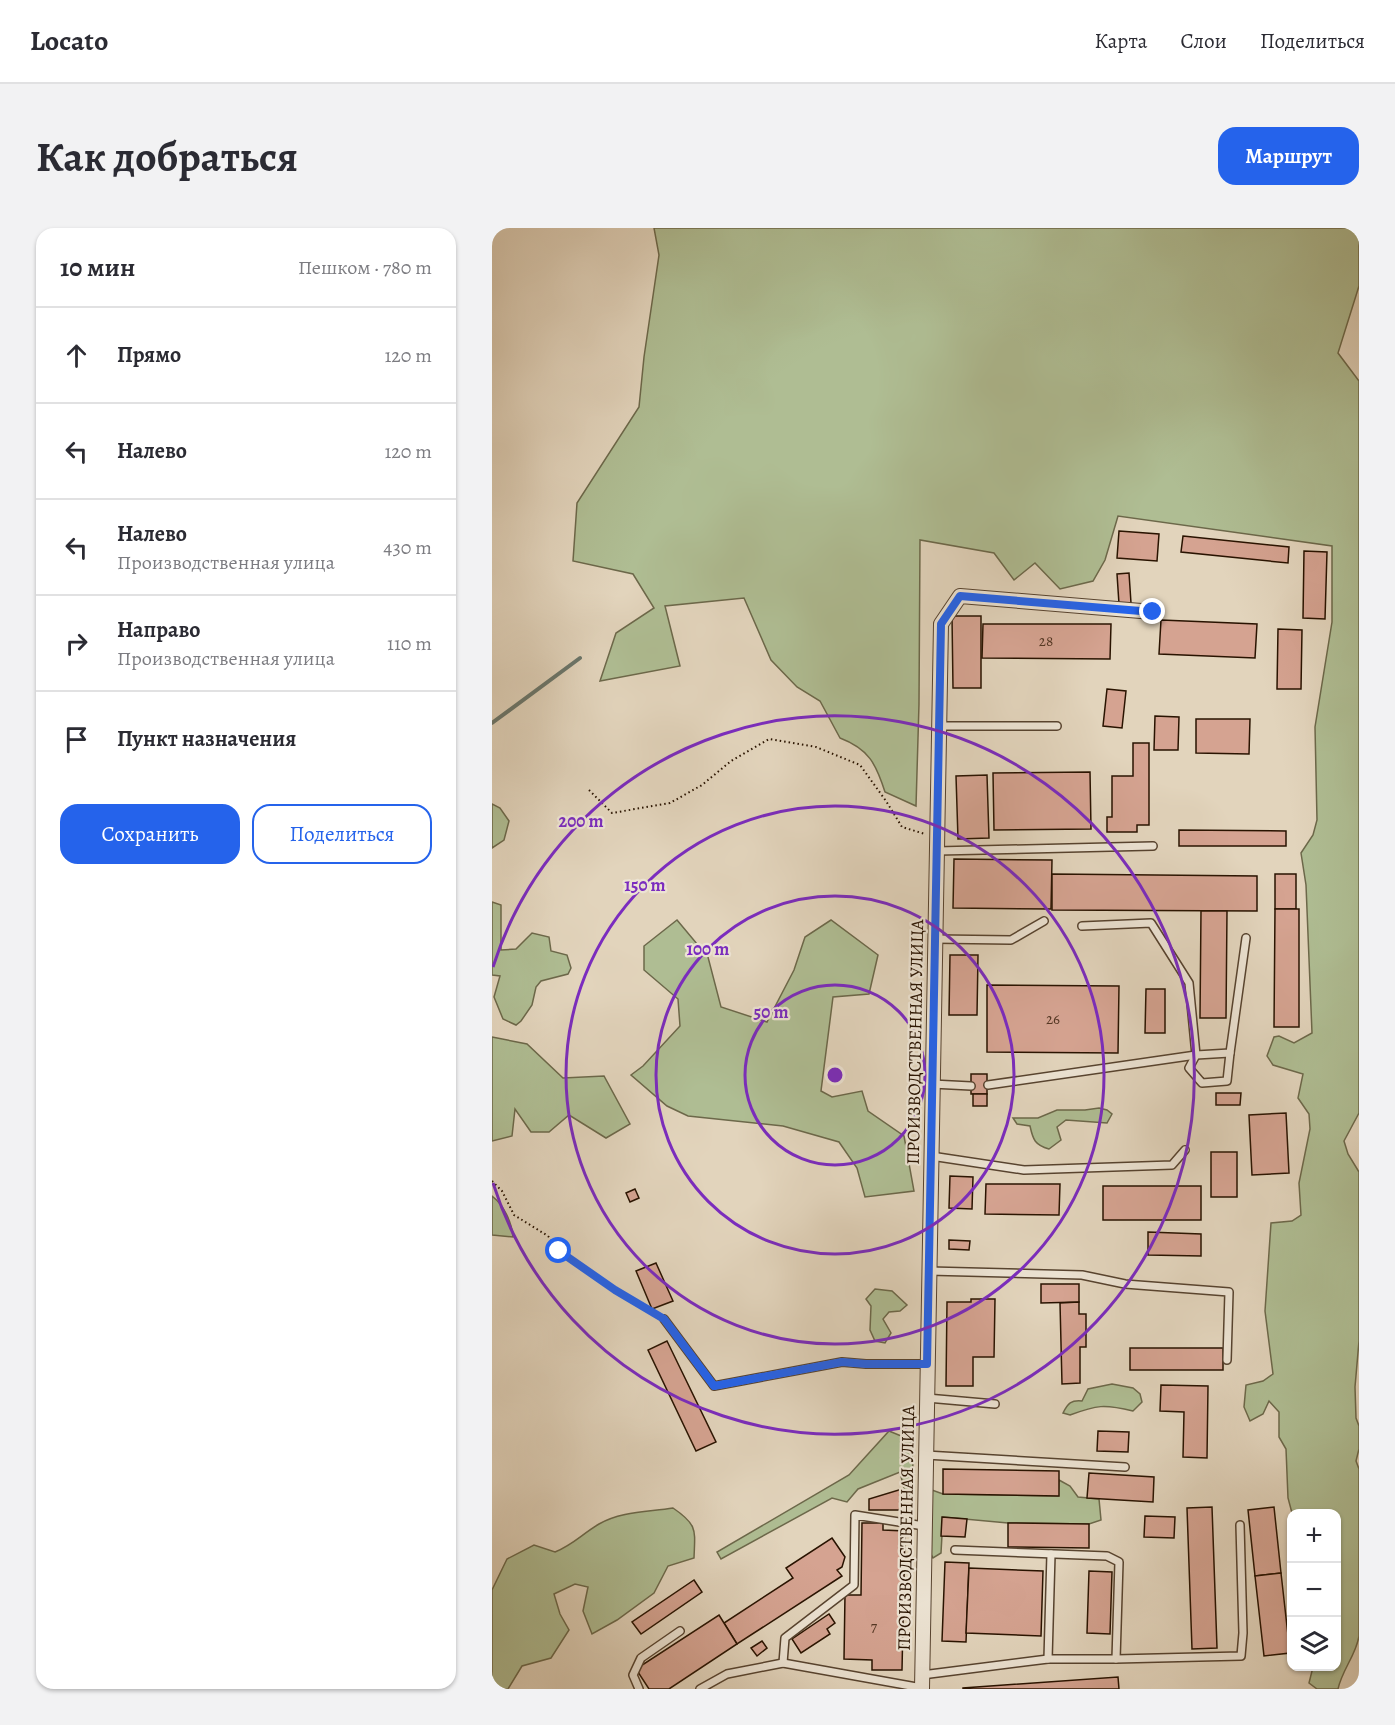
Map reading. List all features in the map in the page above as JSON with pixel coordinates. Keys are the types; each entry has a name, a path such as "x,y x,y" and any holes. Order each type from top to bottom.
{"street":[{"name":"ПРОИЗВОДСТВЕННАЯ УЛИЦА","path":"922,1684 941,624 960,596 1153,612"}],"lane":[{"path":"939,726 1057,726"},
{"path":"937,844 1153,846"},
{"path":"935,939 1011,940 1044,921"},
{"path":"1082,926 1152,923 1189,983 1196,1055 1189,1068 1202,1083 1227,1081 1246,938"},
{"path":"987,1084 1196,1055 1230,1053"},
{"path":"932,1084 971,1086"},
{"path":"931,1156 1024,1170 1172,1165 1185,1150"},
{"path":"929,1271 1082,1275 1125,1284 1229,1292 1227,1360"},
{"path":"664,1319 714,1386 842,1362 927,1364"},
{"path":"927,1398 995,1404"},
{"path":"926,1455 1125,1467"},
{"path":"783,1663 785,1638 854,1585 855,1515 924,1526"},
{"path":"700,1689 727,1674 783,1663 922,1684 1048,1659 1242,1656 1240,1525"},
{"path":"955,1550 1107,1556 1119,1562 1116,1659"},
{"path":"1048,1659 1052,1554"},
{"path":"639,1689 633,1675 641,1658 680,1631"}],"path":[{"path":"589,790 612,813 670,803 702,785 731,761 769,739 816,747 860,765 902,827 937,844"},
{"path":"492,1181 502,1191 514,1215 548,1236 559,1251 615,1290 664,1319"}],"green space":[{"path":"654,228 1359,228 1359,286 1338,353 1359,381 1359,1113 1344,1141 1348,1154 1359,1172 1359,1341 1355,1387 1356,1418 1359,1426 1359,1449 1356,1461 1359,1469 1359,1636 1338,1689 1317,1689 1309,1683 1312,1671 1341,1671 1341,1509 1291,1509 1288,1498 1286,1449 1279,1437 1279,1412 1269,1401 1263,1414 1250,1421 1244,1407 1246,1385 1263,1381 1273,1374 1265,1311 1271,1223 1292,1221 1301,1215 1299,1183 1310,1129 1309,1114 1298,1098 1303,1074 1273,1065 1267,1056 1274,1037 1279,1036 1294,1043 1312,1033 1306,885 1301,853 1313,835 1317,820 1315,727 1332,622 1332,546 1118,516 1105,560 1093,581 1060,589 1035,563 1014,580 994,553 920,540 916,806 885,792 878,773 865,753 840,738 820,701 797,687 771,660 744,598 665,606 680,666 600,681 616,633 654,608 633,574 573,561 577,503 639,407 659,255"},
{"path":"492,804 500,808 509,821 504,840 492,848"},
{"path":"492,902 501,905 501,950 516,949 532,933 549,937 551,951 567,955 571,968 568,974 541,981 536,987 532,1005 516,1025 503,1019 494,997 500,976 492,975"},
{"path":"677,920 708,957 721,1007 767,1022 794,970 805,937 831,920 878,955 869,994 833,997 821,1091 832,1097 862,1091 868,1111 904,1136 914,1191 865,1197 857,1168 839,1142 783,1126 688,1116 667,1106 631,1075 643,1066 680,1026 678,999 644,970 644,946"},
{"path":"492,1037 527,1044 563,1078 604,1076 630,1124 606,1138 569,1115 549,1132 531,1132 515,1109 512,1136 492,1141"},
{"path":"1099,1108 1112,1114 1107,1123 1066,1120 1057,1127 1061,1140 1049,1149 1035,1141 1030,1126 1017,1124 1013,1118 1038,1118 1057,1110"},
{"path":"492,1196 507,1215 513,1237 492,1235"},
{"path":"875,1289 892,1291 907,1305 900,1311 889,1312 883,1319 891,1333 885,1343 875,1341 870,1330 871,1306 866,1299"},
{"path":"1112,1384 1133,1388 1140,1394 1142,1402 1133,1411 1101,1407 1070,1415 1063,1413 1070,1403 1082,1401 1088,1389"},
{"path":"889,1431 911,1440 914,1482 911,1496 905,1493 900,1472 858,1489 847,1502 832,1498 721,1559 717,1552 849,1475"},
{"path":"1059,1480 1070,1486 1078,1497 1099,1499 1101,1520 1089,1524 1008,1523 943,1517 941,1553 933,1558 928,1548 932,1490 943,1494 1058,1496"},
{"path":"673,1508 691,1524 695,1541 694,1558 668,1566 654,1593 617,1620 592,1634 583,1611 588,1587 575,1584 554,1594 560,1614 569,1630 551,1658 522,1666 508,1689 492,1689 492,1590 507,1559 534,1545 555,1552 568,1546 599,1524 616,1517"}],"building":[{"path":"1119,531 1159,534 1157,561 1117,558"},
{"path":"1183,536 1289,547 1288,563 1181,552"},
{"path":"1304,551 1327,552 1325,619 1303,618"},
{"path":"1129,573 1131,603 1119,604 1117,574"},
{"path":"952,616 981,616 981,688 953,688"},
{"path":"1161,620 1257,624 1255,658 1159,654"},
{"path":"983,624 1111,624 1110,659 982,658"},
{"path":"1278,629 1302,630 1301,689 1277,689"},
{"path":"1107,689 1126,691 1122,728 1103,726"},
{"path":"1155,716 1179,717 1178,750 1154,750"},
{"path":"1196,719 1250,719 1249,754 1196,753"},
{"path":"1133,743 1149,743 1149,825 1137,825 1137,832 1107,832 1107,817 1112,817 1112,776 1133,776"},
{"path":"1090,772 1091,829 994,830 993,773"},
{"path":"987,775 989,838 958,839 956,776"},
{"path":"1179,830 1286,831 1286,846 1179,846"},
{"path":"954,859 1052,860 1051,909 953,908"},
{"path":"1052,874 1257,876 1257,911 1052,910"},
{"path":"1275,874 1296,874 1296,909 1275,909"},
{"path":"1275,909 1299,909 1299,1027 1274,1027"},
{"path":"1201,911 1227,911 1226,1018 1200,1018"},
{"path":"950,955 978,955 977,1015 949,1015"},
{"path":"987,985 1119,986 1118,1053 987,1052"},
{"path":"1146,989 1165,989 1165,1033 1145,1033"},
{"path":"971,1074 987,1074 987,1094 971,1094"},
{"path":"1216,1093 1241,1093 1240,1105 1216,1105"},
{"path":"973,1094 987,1094 987,1106 973,1106"},
{"path":"1286,1113 1289,1173 1252,1175 1249,1115"},
{"path":"1211,1152 1237,1152 1237,1197 1211,1197"},
{"path":"950,1176 973,1177 972,1209 949,1208"},
{"path":"986,1184 1060,1184 1059,1215 985,1214"},
{"path":"1103,1186 1201,1186 1201,1220 1103,1220"},
{"path":"635,1189 639,1198 630,1202 626,1193"},
{"path":"1148,1232 1201,1234 1201,1256 1148,1255"},
{"path":"949,1240 970,1241 969,1250 949,1249"},
{"path":"656,1263 673,1301 652,1309 636,1271"},
{"path":"1041,1284 1079,1284 1079,1302 1041,1303"},
{"path":"971,1299 995,1299 994,1357 973,1357 973,1386 946,1386 947,1302 971,1302"},
{"path":"1079,1302 1079,1314 1086,1314 1086,1347 1080,1347 1080,1383 1062,1384 1060,1303"},
{"path":"667,1341 716,1442 696,1451 648,1350"},
{"path":"1130,1348 1223,1348 1223,1370 1130,1370"},
{"path":"1161,1385 1208,1386 1207,1458 1183,1457 1184,1412 1160,1411"},
{"path":"1098,1431 1129,1432 1128,1452 1097,1451"},
{"path":"943,1469 1059,1471 1059,1496 943,1494"},
{"path":"1089,1473 1154,1477 1153,1502 1087,1498"},
{"path":"902,1489 902,1510 869,1510 869,1499"},
{"path":"1212,1507 1217,1648 1192,1649 1187,1508"},
{"path":"1274,1507 1281,1573 1255,1576 1248,1510"},
{"path":"1145,1516 1175,1517 1174,1538 1144,1537"},
{"path":"942,1517 967,1519 965,1537 941,1536"},
{"path":"862,1523 883,1523 883,1530 905,1531 902,1670 872,1670 872,1660 844,1659 845,1595 861,1595"},
{"path":"1008,1523 1089,1524 1089,1548 1008,1547"},
{"path":"832,1538 845,1557 842,1567 837,1570 842,1576 737,1644 724,1623 793,1578 786,1568"},
{"path":"945,1562 969,1563 966,1642 942,1641"},
{"path":"969,1568 1043,1571 1041,1636 966,1633"},
{"path":"1089,1571 1112,1572 1110,1634 1087,1633"},
{"path":"1281,1573 1287,1626 1287,1653 1264,1656 1255,1576"},
{"path":"694,1580 702,1592 641,1634 632,1622"},
{"path":"829,1614 835,1623 827,1629 830,1634 801,1653 792,1639"},
{"path":"719,1615 737,1644 669,1689 649,1689 636,1669"},
{"path":"762,1641 767,1648 757,1656 751,1648"},
{"path":"1118,1677 1119,1689 963,1689 963,1688"}],"waterway":[{"path":"492,723 580,658"}],"route":[{"path":"559,1251 615,1290 664,1319 714,1386 842,1362 927,1364 941,624 960,596 1153,612"}]}
